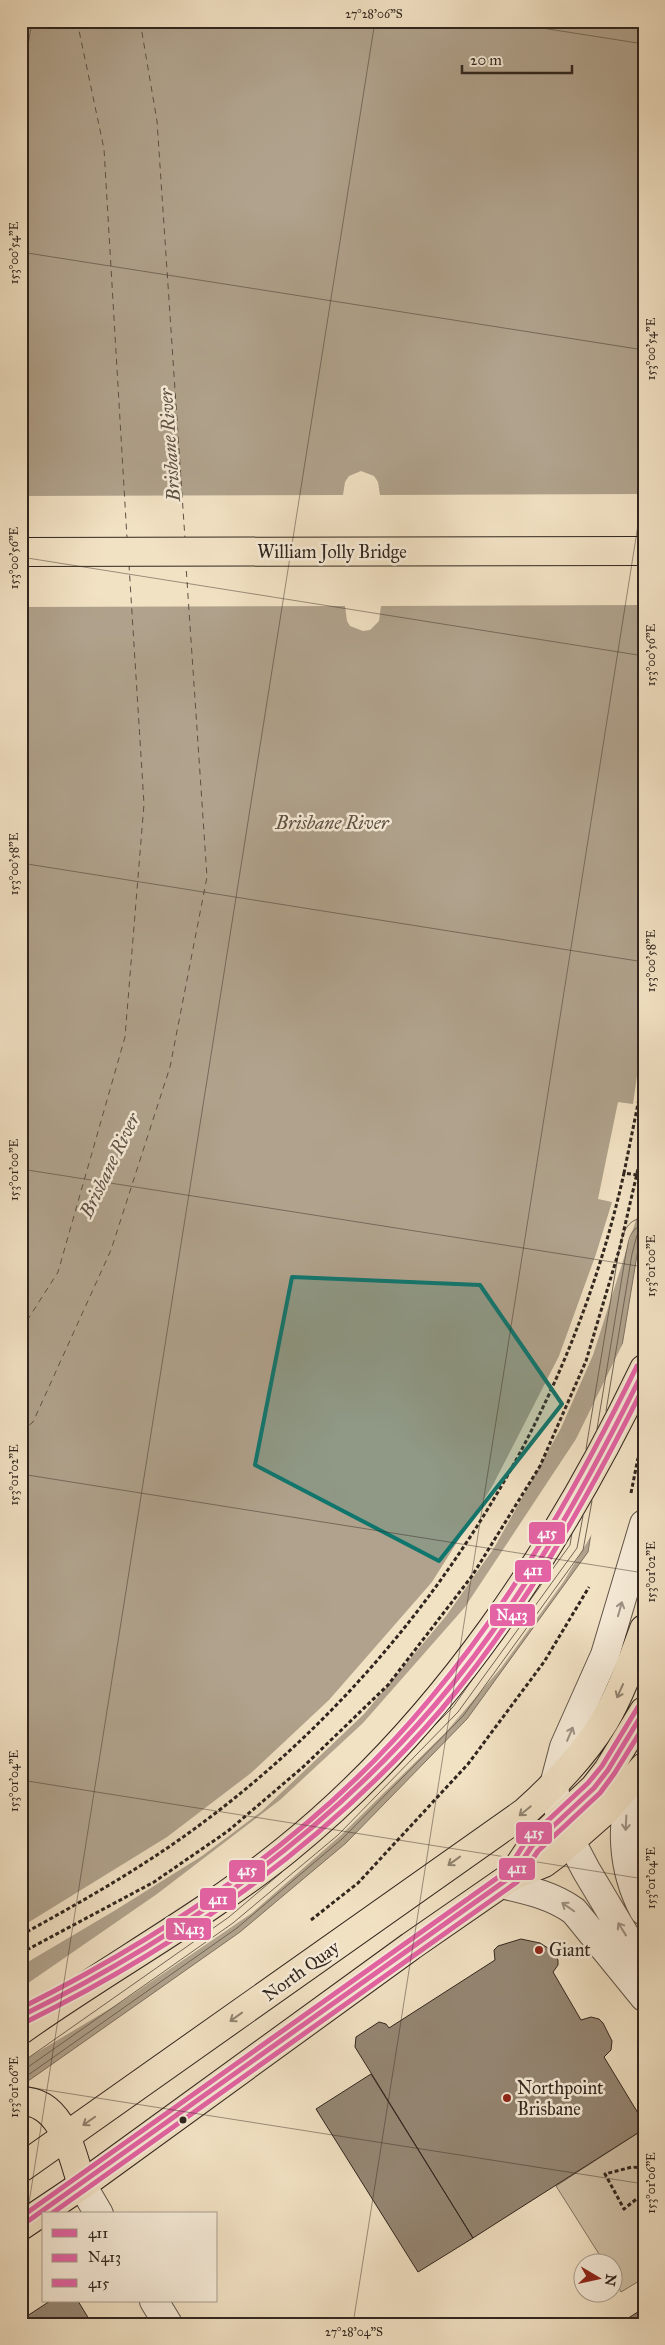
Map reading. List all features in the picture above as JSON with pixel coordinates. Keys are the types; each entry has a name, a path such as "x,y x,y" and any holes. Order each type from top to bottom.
{"main road":[{"name":"William Jolly Bridge","path":"21,552 644,551"},
{"path":"21,2030 75,1991 207,1909 287,1849 365,1779 434,1705 499,1621 535,1567 616,1428 644,1369"},
{"name":"North Quay","path":"21,2168 525,1812 573,1765 603,1722 617,1696 644,1629"},
{"path":"566,1830 608,1770 644,1711"},
{"path":"21,2226 82,2185 395,1958 507,1880 532,1846 606,1811 640,1771"},
{"path":"21,2016 75,1991"},
{"path":"21,2101 39,2106 51,2115 66,2137 82,2185"}],"street":[{"path":"644,1524 605,1656 564,1747 554,1785 566,1830 586,1870 632,1946 644,1972"},
{"path":"640,1771 631,1789 626,1816 625,1854 632,1884 644,1911"},
{"path":"507,1880 563,1903 574,1911 644,1997"},
{"path":"82,2185 98,2212"},
{"path":"155,2302 168,2324"}],"path":[{"path":"21,1936 119,1879 201,1824 290,1750 362,1679 415,1616 463,1549 510,1473 565,1358 602,1262 624,1173 644,1074"},
{"path":"21,1953 154,1882 228,1831 303,1766 388,1685 472,1576 540,1466 586,1361 620,1247 644,1143"},
{"path":"624,1173 644,1176"},
{"path":"629,1500 640,1452"},
{"path":"305,1924 358,1883 468,1764 544,1662 593,1579"},
{"path":"644,2168 632,2166 605,2174 624,2209 644,2193"}],"highlighted area":[{"path":"292,1277 480,1285 562,1404 439,1561 255,1465"}],"shaded area":[{"path":"644,2129 644,2278 622,2291 622,2252 598,2252 556,2186"}],"water":[{"name":"Brisbane River","path":"21,21 644,21 644,1229 637,1255 588,1552 467,1719 346,1843 240,1932 21,2086"}],"pier":[{"path":"644,428 644,700 642,605 381,606 379,621 370,630 363,631 350,626 347,621 345,606 21,607 21,496 343,495 345,482 349,476 361,471 374,476 378,482 380,495 641,494"},
{"path":"644,1009 644,1195 593,1355 561,1428 494,1548 446,1616 364,1714 262,1811 202,1856 21,1966 21,1927 167,1837 251,1773 329,1700 432,1582 493,1485 559,1356 596,1254 612,1202 598,1199 618,1102 633,1104 642,1041"},
{"path":"626,1337 595,1529 564,1581 501,1668 445,1733 340,1836 252,1913 123,2001 21,2062 21,1988 157,1894 280,1800 363,1723 465,1607 576,1439"}],"building":[{"name":"Northpoint Brisbane","path":"521,1939 540,1943 551,1950 558,1960 558,1965 553,1972 581,2020 591,2017 599,2019 603,2023 612,2041 611,2050 604,2057 644,2123 644,2129 473,2238 355,2047 356,2037 379,2022 386,2024 389,2028 495,1960 494,1950 498,1946"},
{"path":"371,2074 473,2238 418,2272 316,2109"},
{"path":"48,2302 79,2302 92,2324 21,2324 21,2320"},
{"path":"644,2308 644,2324 619,2324"}],"ferry route":[{"path":"77,21 104,149 127,538"},
{"path":"140,21 157,121 185,539"},
{"path":"21,1330 58,1272 125,1037 144,804 129,565"},
{"path":"21,1432 33,1422 111,1250 170,1067 207,877 186,566"}],"transit line":[{"name":"415","path":"21,2008 134,1946 242,1874 293,1835 341,1793 387,1747 430,1699 461,1660 518,1580 592,1453 637,1366"},
{"name":"411","path":"21,2016 135,1954 244,1882 295,1842 344,1799 391,1753 435,1705 496,1627 550,1544 575,1501 644,1370"},
{"name":"N413","path":"24,2023 83,1993 140,1960 249,1888 350,1804 397,1759 471,1673 526,1595 600,1471 644,1386"},
{"name":"415","path":"21,2217 507,1871 526,1841 588,1783 602,1766 638,1707"},
{"name":"411","path":"21,2226 512,1876 532,1846 594,1788 608,1770 644,1711"},
{"name":"N413","path":"54,2212 517,1882 538,1851 600,1793 644,1726"}],"place":[{"name":"Giant","path":"539,1950"},
{"name":"Northpoint Brisbane","path":"507,2098"}]}
